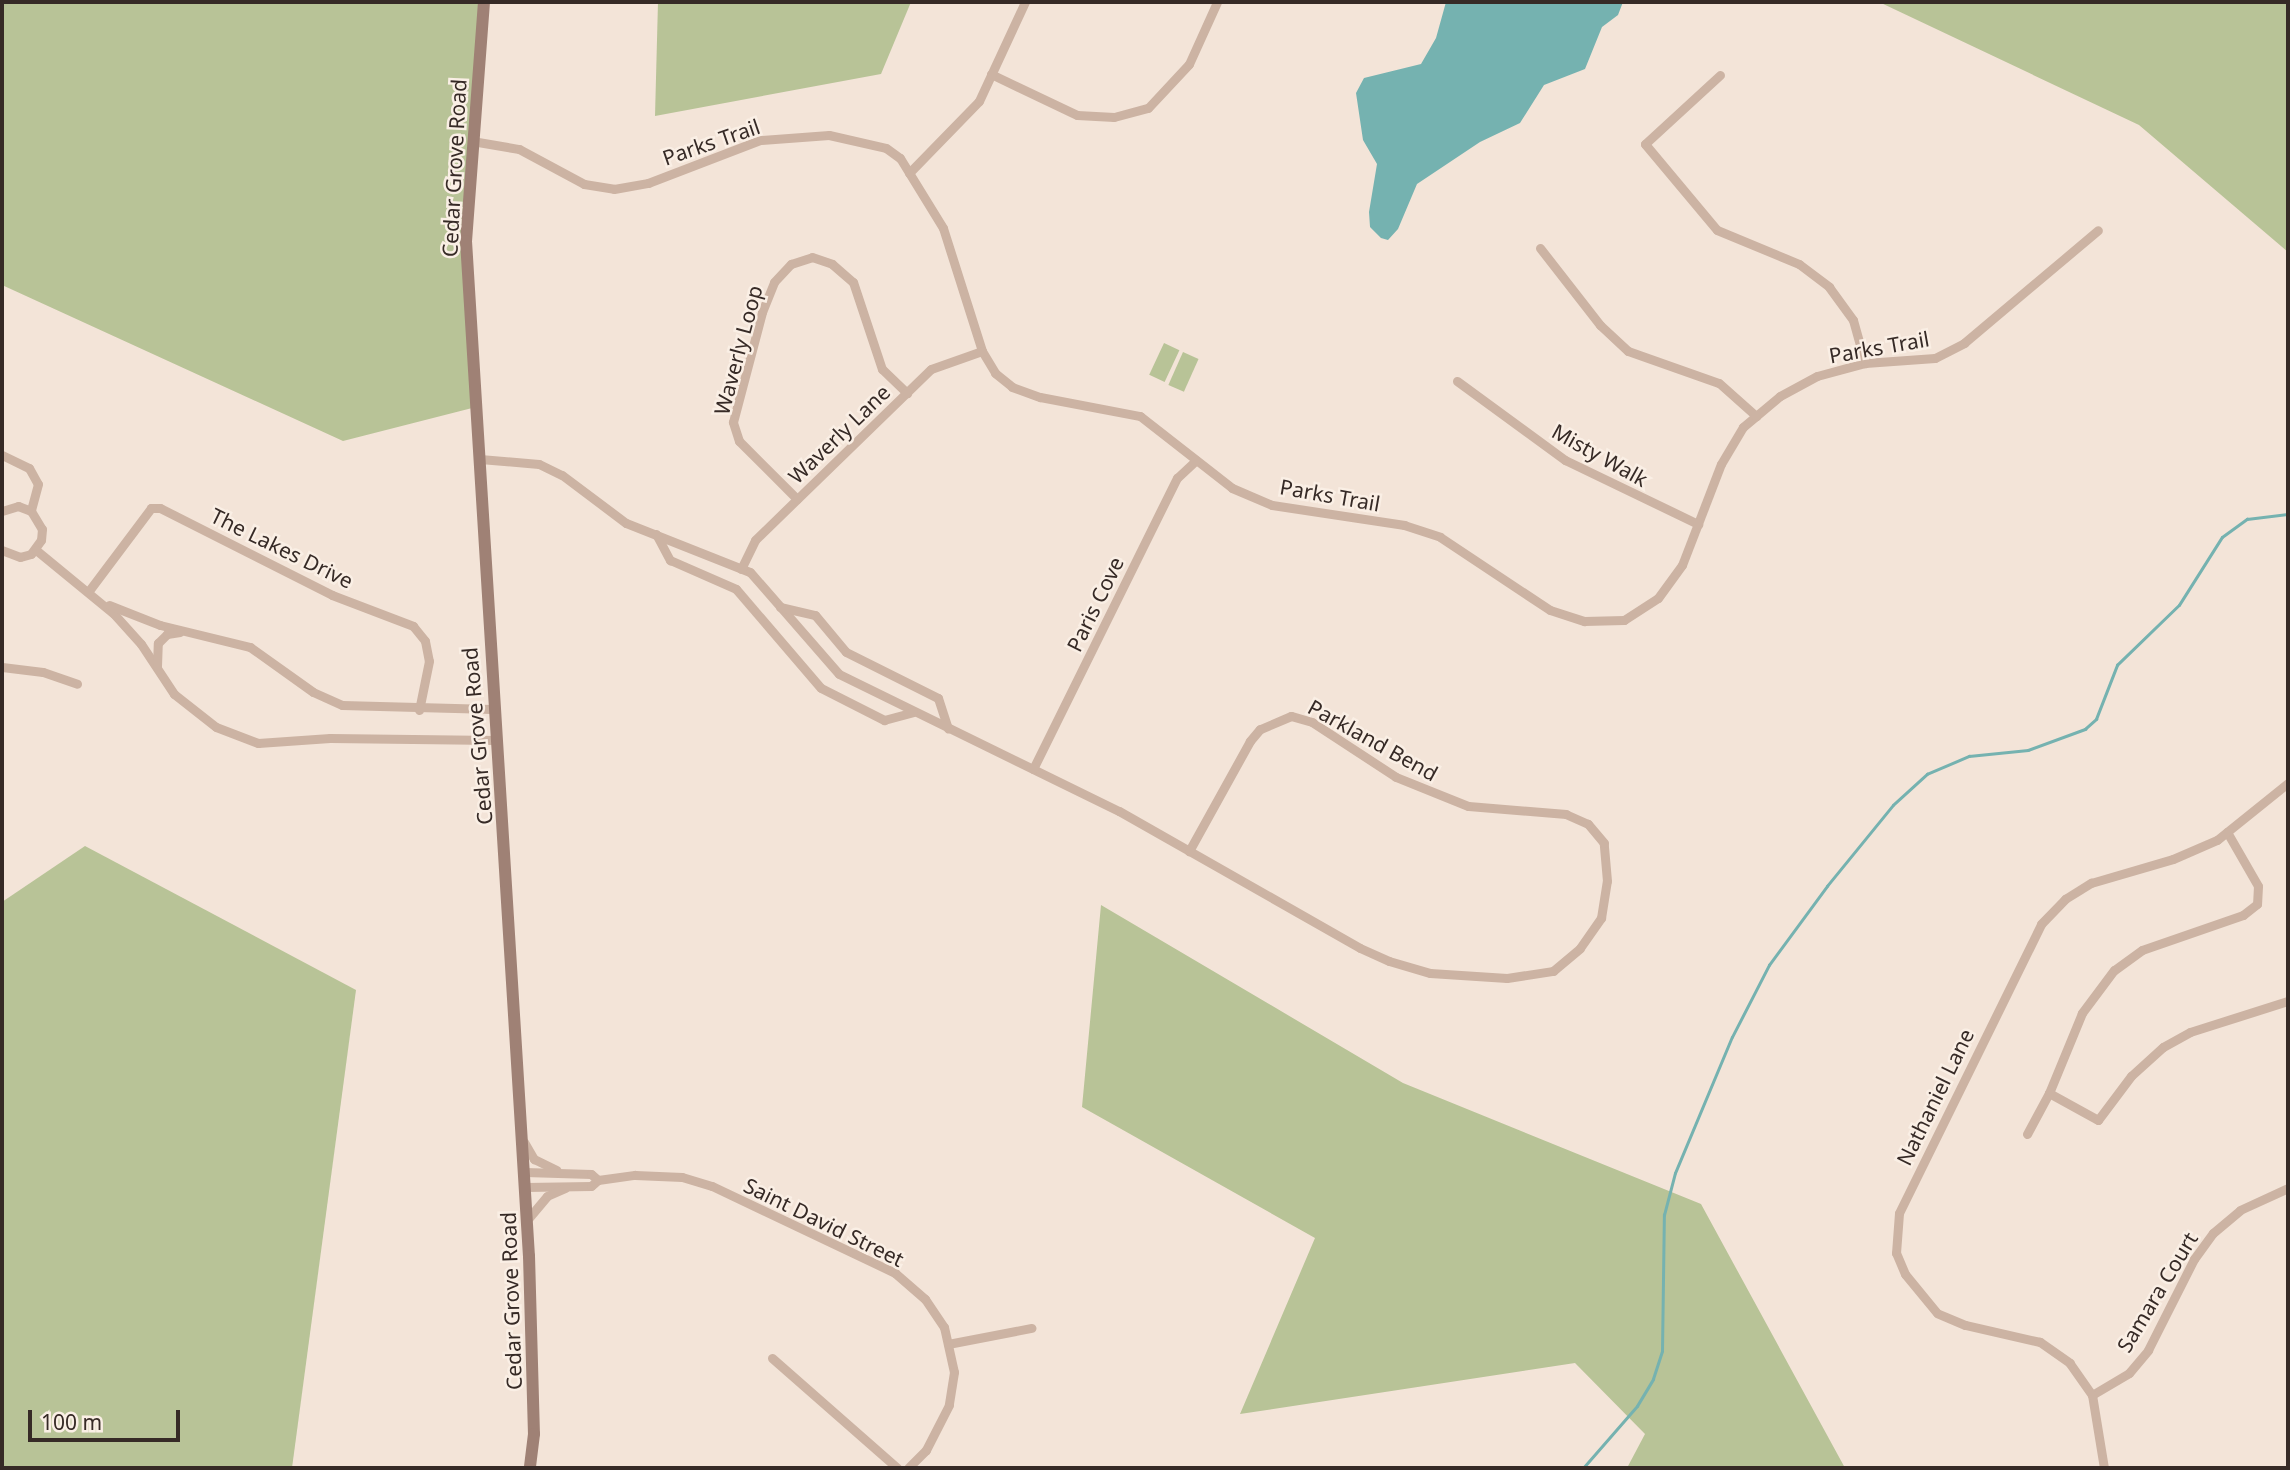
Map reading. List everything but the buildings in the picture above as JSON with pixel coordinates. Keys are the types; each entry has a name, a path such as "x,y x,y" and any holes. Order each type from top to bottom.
{"main road":[{"name":"Cedar Grove Road","path":"484,2 466,241 492,709 511,913 526,1187 534,1434 530,1468"}],"street":[{"path":"909,173 979,101 1025,2"},
{"path":"991,74 1077,115 1114,117 1148,107 1189,64 1217,2"},
{"path":"1720,75 1645,144 1717,230 1799,264 1829,287 1853,320 1865,363"},
{"name":"Parks Trail","path":"472,141 519,149 584,184 614,189 648,183 760,140 793,135 830,135 874,144 900,159 943,228 982,351 995,373 1012,387 1040,397 1140,416 1232,488 1272,505 1405,525 1440,537 1550,610 1584,621 1624,620 1658,598 1682,565 1721,464 1743,426 1780,396 1818,376 1865,363 1935,358 1964,343 2098,230"},
{"path":"1540,248 1600,325 1628,351 1719,383 1756,416"},
{"name":"Waverly Loop","path":"797,499 739,441 733,422 762,313 774,282 791,264 812,257 832,264 853,282 882,369 907,393"},
{"name":"Waverly Lane","path":"741,569 755,540 931,369 982,351"},
{"name":"Misty Walk","path":"1457,381 1565,460 1698,524"},
{"path":"2,455 29,468 38,484 30,510"},
{"name":"Parkland Bend","path":"480,459 539,464 562,475 626,523 750,572 839,674 1032,769 1189,851 1360,948 1443,974 1507,978 1553,971 1580,948 1601,918 1606,881 1604,844 1588,824 1566,814 1510,813 1458,802 1396,777 1312,722 1291,716 1260,729 1250,741 1189,851"},
{"name":"Paris Cove","path":"1032,769 1177,478 1196,460"},
{"path":"2,511 18,506 30,510 42,529 36,550"},
{"name":"The Lakes Drive","path":"88,593 151,508 160,508 332,595 413,626 425,640 429,661 419,709"},
{"path":"656,534 670,560 736,589 821,688 884,720 913,712"},
{"path":"3,555 20,557 36,550"},
{"path":"36,550 99,602 141,644 174,694 216,727 258,743 330,738 495,740"},
{"path":"99,602 185,630 250,647 313,692 342,705 492,709"},
{"path":"779,607 815,615 846,652 938,698 948,728"},
{"path":"158,669 158,643 167,634 185,630"},
{"path":"2,667 43,672 77,684"},
{"name":"Nathaniel Lane","path":"2104,1468 2092,1395 2070,1363 2040,1342 1965,1325 1937,1313 1905,1274 1896,1253 1899,1213 2040,924 2065,899 2091,883 2173,859 2227,832 2288,783"},
{"path":"2027,1134 2049,1093 2082,1013 2114,970 2142,950 2243,915 2257,904 2258,886 2227,832"},
{"path":"2049,1093 2098,1120 2131,1076 2163,1047 2190,1032 2288,1000"},
{"path":"523,1140 539,1163 569,1173"},
{"name":"Saint David Street","path":"525,1172 591,1174 598,1180"},
{"name":"Saint David Street","path":"526,1187 590,1186 598,1180 681,1177 712,1186 895,1273 925,1299 944,1327 954,1372 949,1405 926,1450 908,1468"},
{"path":"527,1220 547,1196 568,1187"},
{"name":"Samara Court","path":"2092,1395 2129,1373 2148,1350 2194,1259 2213,1233 2240,1210 2288,1188"},
{"path":"948,1345 1031,1328"},
{"path":"772,1358 897,1468"}],"green space":[{"path":"2,2 482,2 470,218 480,406 343,441 2,285"},
{"path":"658,2 911,2 881,74 655,116"},
{"path":"1879,2 2288,2 2288,252 2139,125"},
{"path":"1164,343 1179,350 1165,382 1149,375"},
{"path":"1183,352 1199,359 1184,392 1168,385"},
{"path":"85,846 356,990 292,1468 2,1468 2,902"},
{"path":"1101,905 1403,1083 1701,1204 1845,1468 1627,1468 1645,1434 1575,1363 1240,1414 1315,1238 1082,1107"}],"water":[{"path":"1446,2 1623,2 1618,15 1602,27 1585,69 1544,85 1520,123 1480,142 1417,184 1398,229 1388,240 1381,238 1370,227 1369,212 1377,164 1363,140 1356,93 1364,78 1421,64 1436,38"}],"waterway":[{"path":"1583,1468 1637,1406 1653,1379 1662,1351 1664,1215 1675,1173 1732,1037 1769,965 1827,886 1893,805 1927,774 1969,756 2028,750 2085,729 2096,719 2117,665 2179,605 2222,537 2247,519 2288,514"}]}
